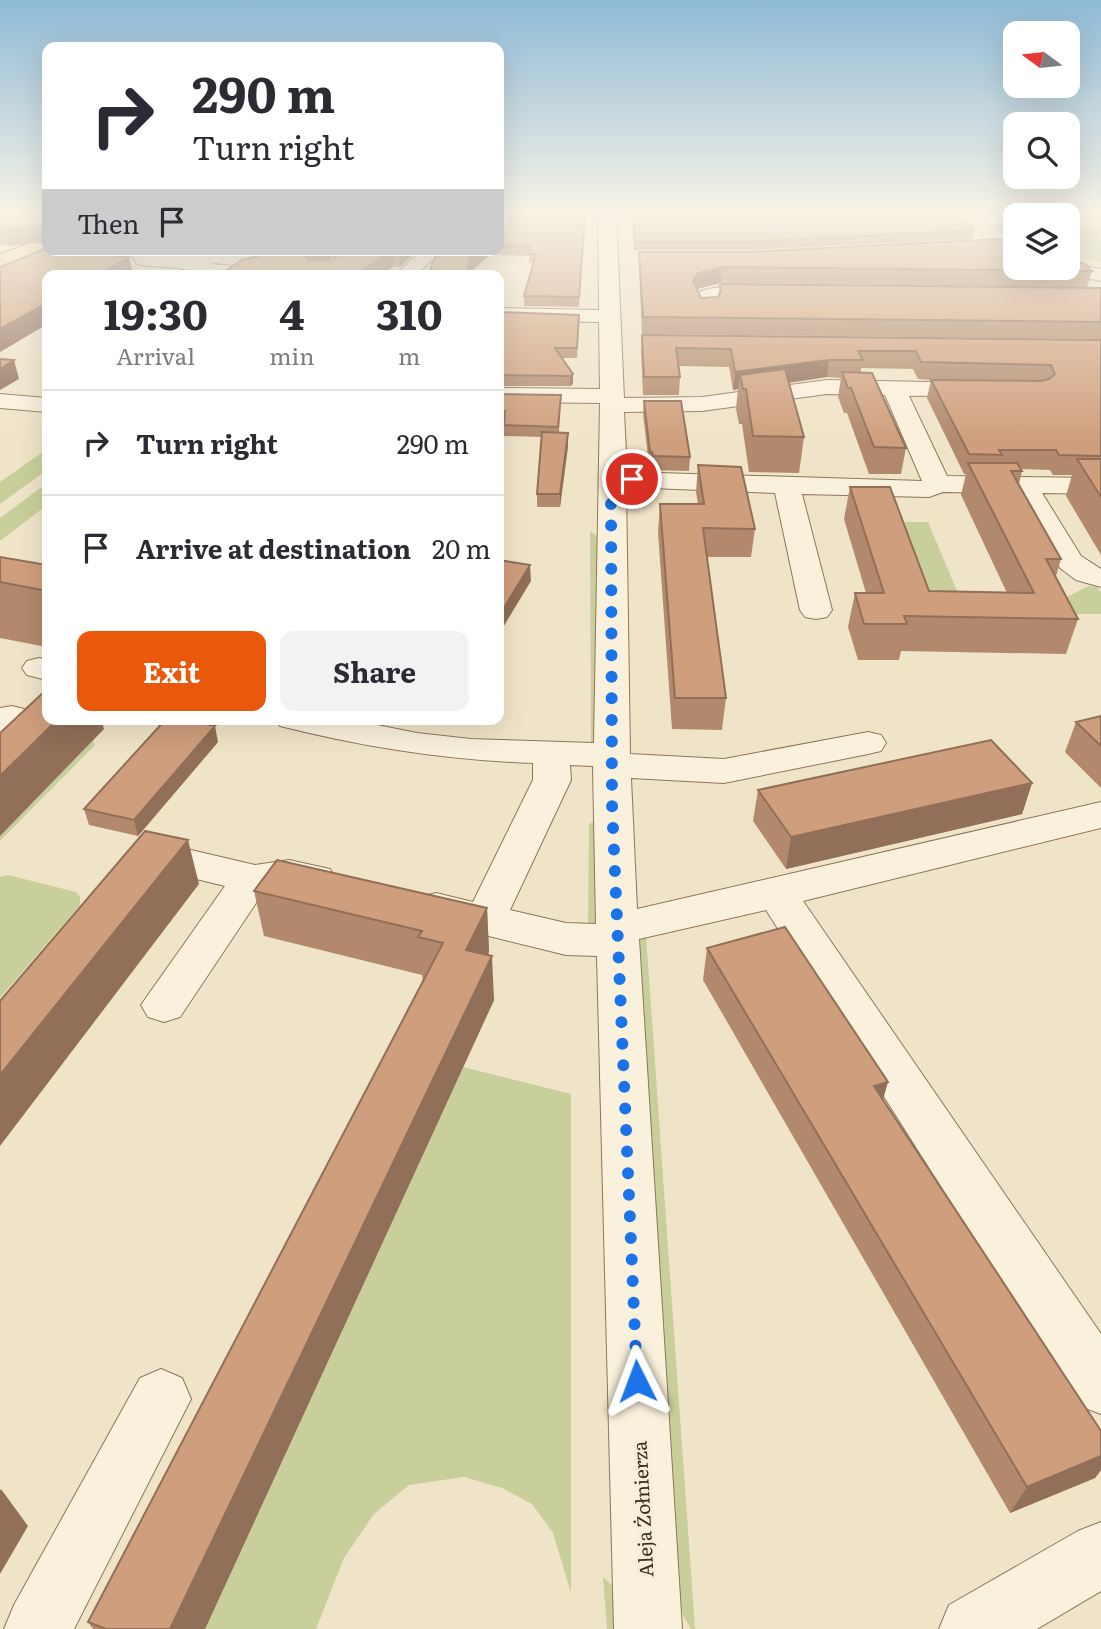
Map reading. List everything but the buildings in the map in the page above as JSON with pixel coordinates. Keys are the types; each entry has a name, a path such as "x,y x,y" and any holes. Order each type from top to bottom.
{"street":[{"name":"Aleja Żołnierza","path":"617,289 619,333 612,401 614,479 611,496 611,760 648,1629"},
{"path":"707,307 704,296 709,294 788,293"},
{"path":"504,315 619,333"},
{"path":"504,395 702,404 827,387 997,390"},
{"path":"894,389 938,492"},
{"path":"0,401 42,405"},
{"path":"614,479 745,482 787,487 857,483 938,492 1023,485 1101,486"},
{"path":"1023,485 1070,562 1087,574 1101,578"},
{"path":"787,487 816,610"},
{"path":"322,725 417,744 724,771 869,743"},
{"path":"485,919 552,780 551,754"},
{"path":"404,900 566,939 617,932 637,925 1101,815"},
{"path":"157,856 256,879"},
{"path":"164,1005 248,884 278,873 295,874 349,887"},
{"path":"776,893 1101,1385"},
{"path":"38,1629 162,1399"},
{"path":"972,1629 1101,1554"}],"green space":[{"path":"42,453 42,474 0,504 0,482"},
{"path":"42,487 42,509 0,541 0,518"},
{"path":"889,522 928,522 960,598 917,599"},
{"path":"590,531 597,536 599,729 597,737 591,743"},
{"path":"1088,586 1097,587 1101,592 1101,614 1046,614 1043,610"},
{"path":"93,740 95,745 0,841 0,835"},
{"path":"599,818 597,924 588,928 589,824"},
{"path":"8,875 76,892 80,897 80,905 0,998 0,877"},
{"path":"646,935 695,1629 691,1629 676,1603 637,942"},
{"path":"463,1067 571,1094 571,1593 553,1533 532,1504 502,1488 464,1477 409,1485 374,1514 344,1558 316,1629 205,1629"},
{"path":"603,1577 620,1593 622,1629 607,1629"}],"route":[{"path":"632,479 614,479 611,496 611,765 637,1381"}]}
